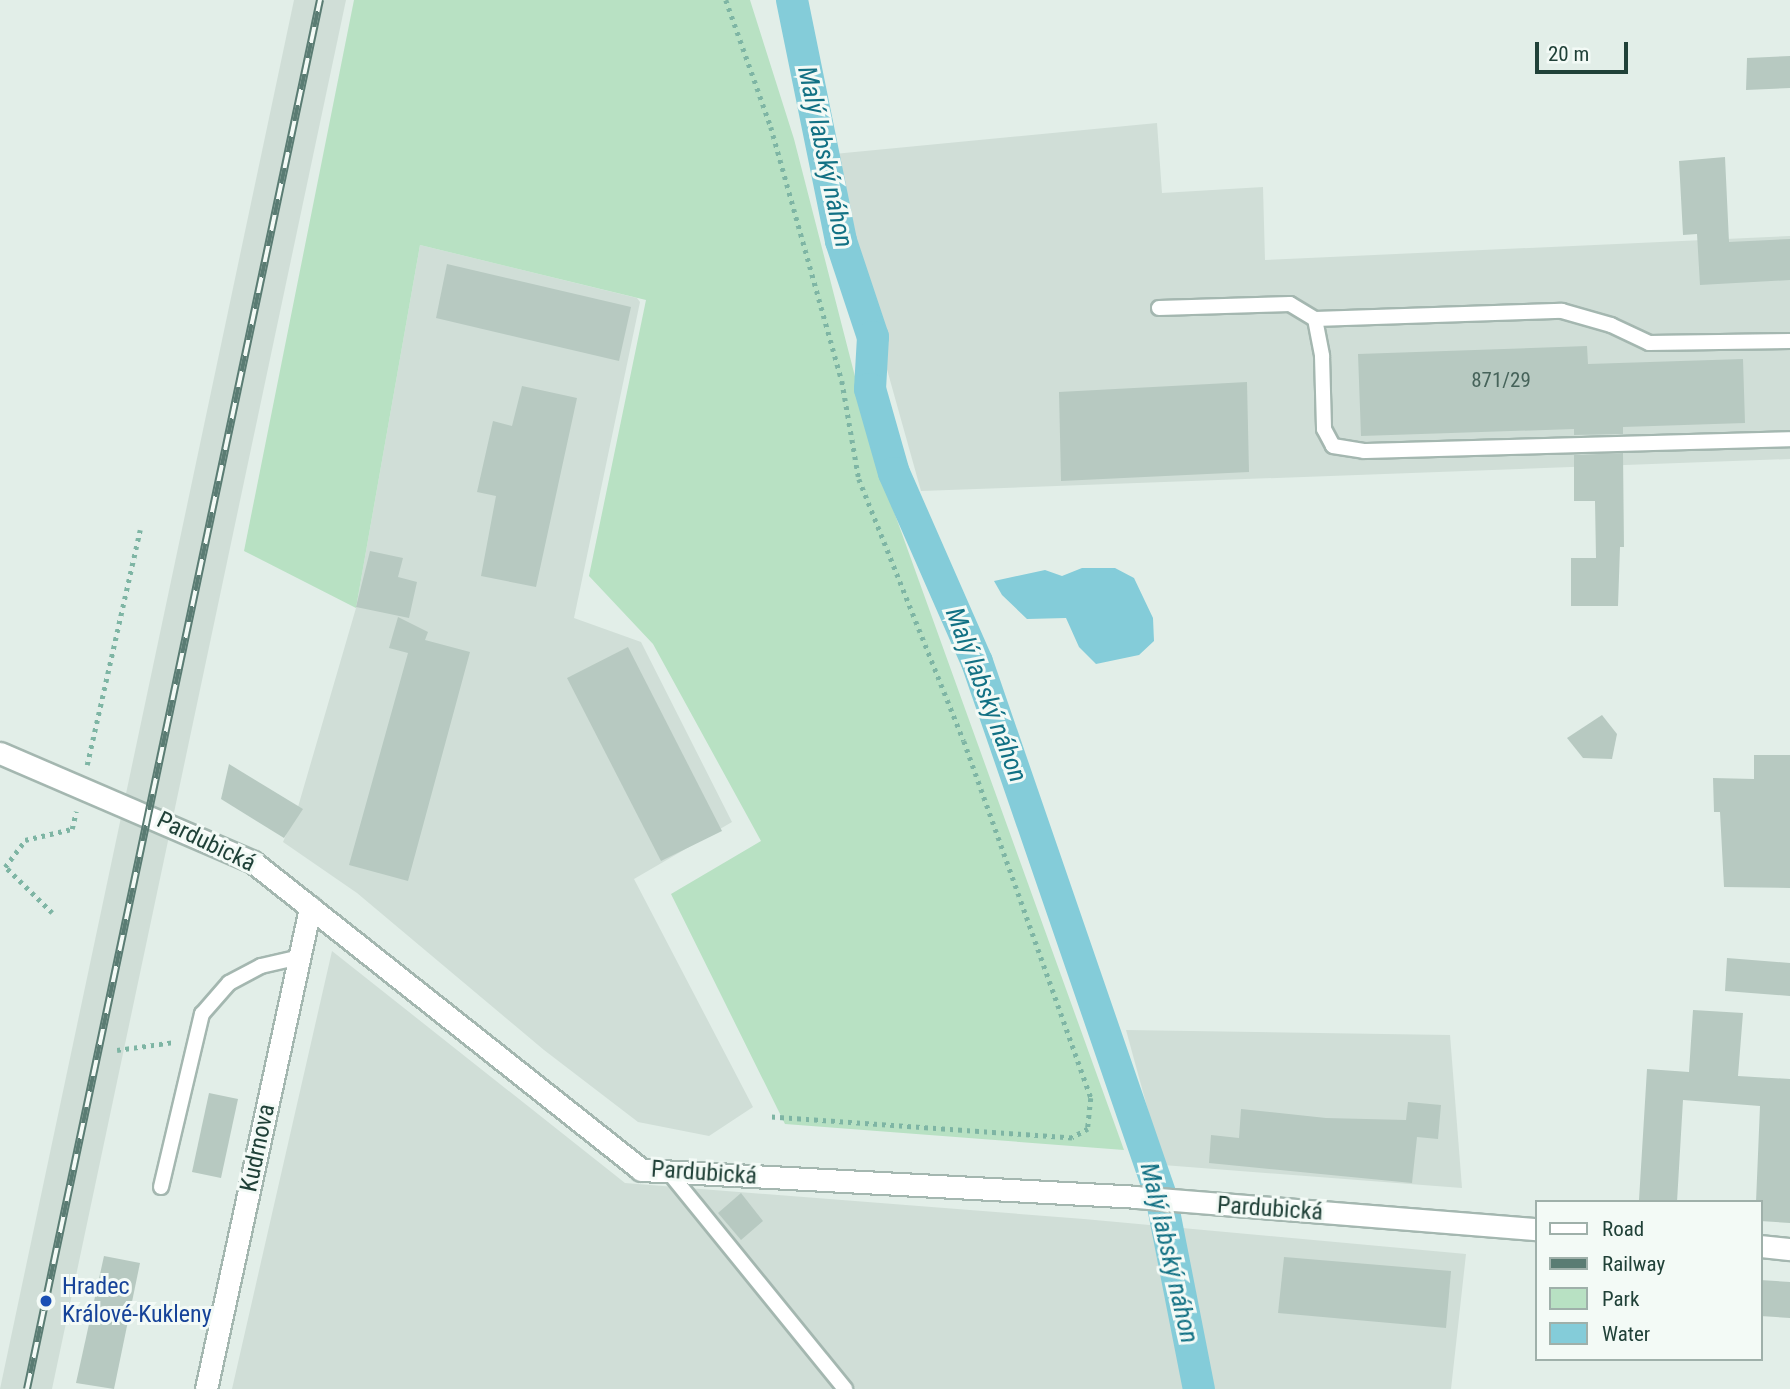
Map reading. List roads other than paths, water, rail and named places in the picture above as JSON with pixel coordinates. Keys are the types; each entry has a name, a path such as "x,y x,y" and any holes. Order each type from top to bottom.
{"street":[{"name":"Pardubická","path":"0,753 253,862 641,1170 1135,1198 1534,1229"},
{"name":"Kudrnova","path":"206,1389 310,907"},
{"path":"1762,1246 1790,1249"}],"lane":[{"path":"1159,308 1290,304 1315,318 1562,311 1611,325 1649,343 1790,341"},
{"path":"1315,318 1322,356 1324,429 1332,446 1364,451 1790,439"},
{"path":"161,1188 202,1014 229,983 261,966 299,957"},
{"path":"668,1171 845,1389"}],"water":[{"path":"1082,568 1115,568 1134,578 1153,618 1154,641 1139,655 1096,664 1079,647 1066,618 1027,619 1002,595 994,581 1045,570 1062,576"}],"waterway":[{"name":"Malý labský náhon","path":"792,0 841,241 873,337 870,389 894,473 977,662 1161,1196 1199,1389"}],"railway":[{"path":"27,1389 320,0"}],"place":[{"name":"Hradec Králové-Kukleny","path":"46,1301"}]}
